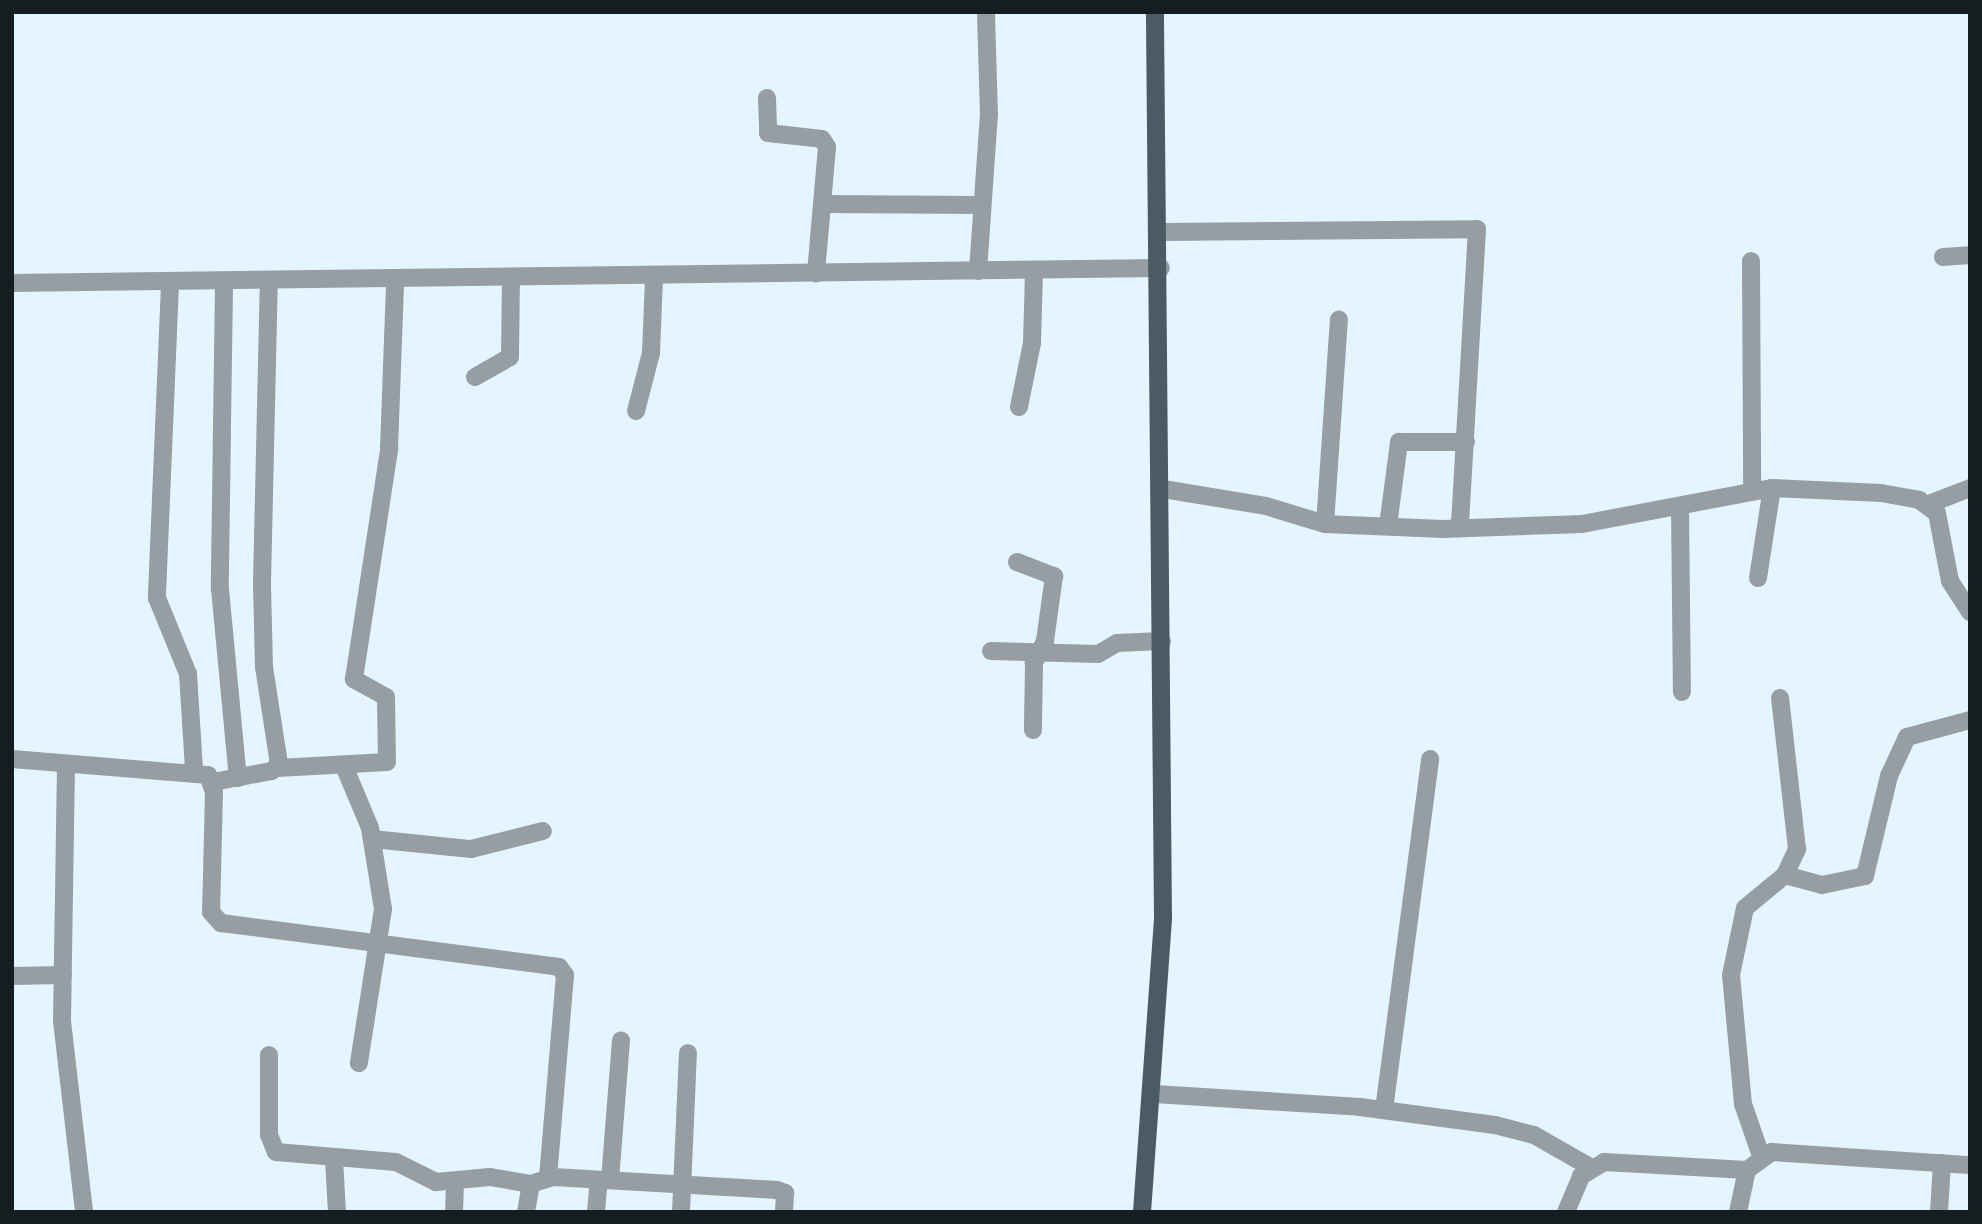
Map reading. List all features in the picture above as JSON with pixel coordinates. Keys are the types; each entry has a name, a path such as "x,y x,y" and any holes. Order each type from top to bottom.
{"main road":[{"path":"1142,1212 1155,1094 1163,918 1161,232 1155,12"}],"street":[{"path":"978,271 989,115 986,12"},
{"path":"767,98 768,133 825,140 816,274"},
{"path":"822,204 981,205"},
{"path":"1161,232 1477,229 1460,528"},
{"path":"1942,257 1970,255"},
{"path":"1751,261 1752,490"},
{"path":"12,283 269,284 1161,268"},
{"path":"1019,407 1032,343 1034,270"},
{"path":"636,411 651,353 654,277"},
{"path":"475,377 510,357 511,280"},
{"path":"12,759 66,766 194,770 213,782 277,768 384,765 388,754 386,697 355,679 389,449 395,282"},
{"path":"170,284 157,598 188,674 194,770"},
{"path":"224,284 220,589 238,778"},
{"path":"269,284 262,583 277,768"},
{"path":"1325,524 1339,318"},
{"path":"1388,526 1399,442 1466,442"},
{"path":"1758,578 1772,488"},
{"path":"1163,489 1266,506 1325,524 1460,528 1582,524 1772,488 1853,490 1929,504 1970,488"},
{"path":"1929,504 1941,527 1950,581 1970,612"},
{"path":"1680,507 1682,692"},
{"path":"1017,562 1054,576 1039,654 1033,730"},
{"path":"990,651 1098,654 1117,643 1162,641"},
{"path":"1761,1156 1737,1062 1733,952 1745,908 1786,876 1797,849 1780,698"},
{"path":"1786,876 1822,885 1866,876 1889,776 1907,737 1970,720"},
{"path":"1384,1110 1430,759"},
{"path":"66,766 63,975 84,1212"},
{"path":"344,766 372,839 383,909 359,1063"},
{"path":"213,782 214,919 377,945 559,967 565,975 539,1181 526,1212"},
{"path":"372,839 471,849 544,831"},
{"path":"12,976 63,975"},
{"path":"596,1212 604,1180 621,1040"},
{"path":"681,1212 688,1053"},
{"path":"269,1055 270,1144 285,1156 396,1162 436,1182 455,1183 490,1177 539,1181 604,1180 777,1191 785,1193 784,1212"},
{"path":"1155,1094 1384,1110 1534,1135 1590,1167 1634,1160 1747,1170"},
{"path":"1738,1212 1747,1170 1761,1156 1786,1150 1970,1165"},
{"path":"334,1158 337,1212"},
{"path":"1939,1212 1942,1163"},
{"path":"1566,1212 1574,1187 1590,1167"},
{"path":"454,1212 455,1183"}]}
